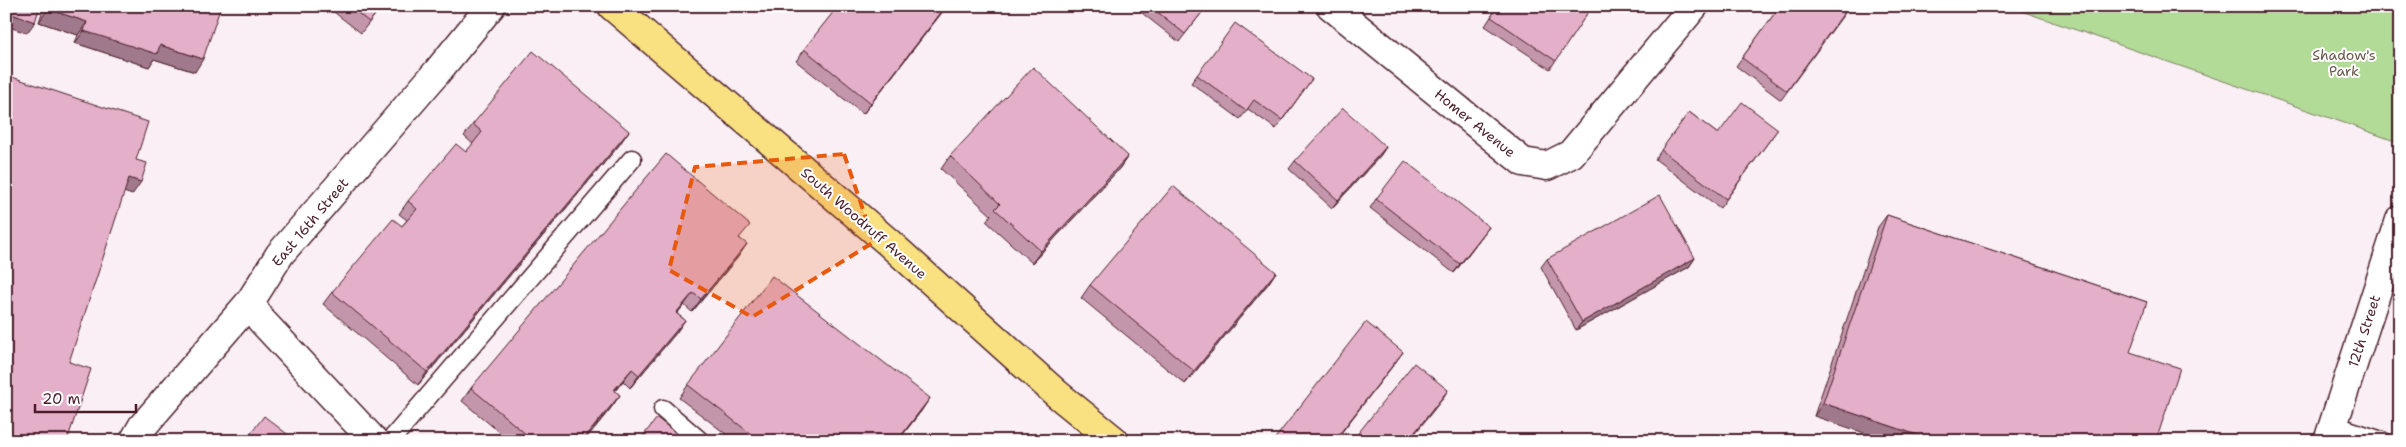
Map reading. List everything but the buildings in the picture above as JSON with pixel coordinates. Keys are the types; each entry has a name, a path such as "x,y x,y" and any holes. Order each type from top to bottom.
{"main road":[{"name":"South Woodruff Avenue","path":"612,6 888,242 1057,394 1115,441"}],"street":[{"name":"East 16th Street","path":"134,441 142,427 250,302 280,254 437,72 491,6"},
{"name":"Homer Avenue","path":"1330,6 1523,162 1547,166 1571,154 1694,6"},
{"name":"12th Street","path":"2331,433 2399,224"},
{"path":"250,302 261,320 374,441"}],"lane":[{"path":"390,441 632,159"},
{"path":"663,410 700,441"},
{"path":"2331,433 2382,441"}],"highlighted area":[{"path":"844,154 874,242 752,317 669,270 695,167"}],"green space":[{"name":"Shadow's Park","path":"2007,6 2400,6 2400,143 2353,126"}]}
